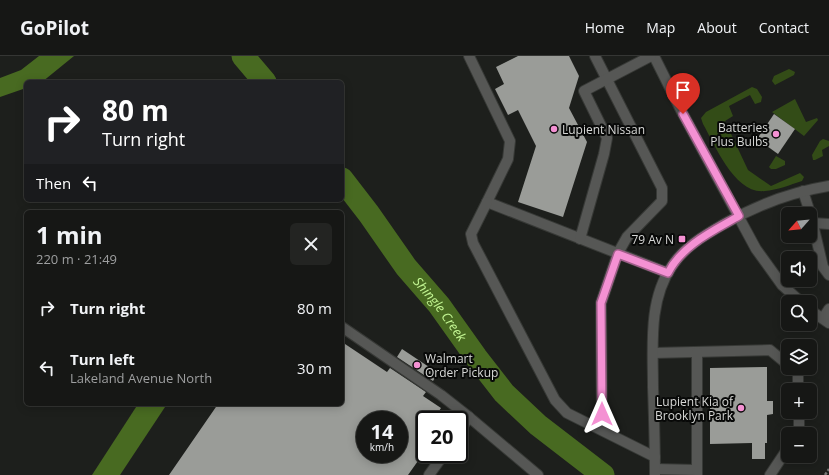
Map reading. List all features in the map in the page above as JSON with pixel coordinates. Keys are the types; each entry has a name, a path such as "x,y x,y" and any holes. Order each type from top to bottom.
{"street":[{"path":"469,56 510,140 508,159 471,234 473,243 555,400 567,413 655,456"},
{"path":"595,56 662,188 662,201 627,236 618,254 601,303 602,430"},
{"path":"580,239 604,154 607,138 584,91 652,56 756,249 782,285 793,295"},
{"path":"697,352 697,473 655,472 653,353 656,308 662,283 672,265 689,247 739,216 772,201 803,191 829,186"},
{"path":"803,191 808,207"},
{"path":"487,202 668,273"},
{"path":"817,224 829,224"},
{"path":"817,241 823,267 829,275"},
{"path":"817,314 826,320 829,309"},
{"path":"344,328 441,395 538,475"},
{"path":"653,353 770,350 781,359"},
{"path":"770,475 781,458"},
{"path":"429,475 438,463"}],"path":[{"path":"825,475 829,469"}],"shaded area":[{"path":"39,56 74,56 44,80 24,80 24,89 0,97 0,78 21,70"},
{"path":"789,69 795,72 794,75 775,85 772,81 774,76"},
{"path":"752,87 757,89 762,97 761,102 755,104 750,95 729,106 733,116 725,121 748,170 771,186 800,173 804,177 802,181 774,190 765,191 754,190 744,185 727,167 703,124 701,118 706,112"},
{"path":"795,99 806,122 817,118 818,120 804,136 772,112"},
{"path":"823,139 829,141 829,146 822,150 823,156 813,160 812,155 820,141"},
{"path":"776,156 785,161 785,165 776,169 771,169 769,167"},
{"path":"137,406 166,406 120,475 92,475"}],"building":[{"name":"Lupient Nissan","path":"518,56 569,56 579,76 569,108 587,142 563,217 518,202 536,146 518,110 508,115 495,89 504,84 496,67"},
{"name":"Batteries Plus Bulbs","path":"774,114 795,129 778,154 757,139"},
{"path":"344,343 387,372 390,368 426,392 423,396 441,408 439,411 416,411 416,463 408,475 169,475 217,406 344,406"},
{"name":"Walmart Order Pickup","path":"402,349 438,373 433,381 397,357"},
{"name":"Lupient Kia of Brooklyn Park","path":"767,367 767,401 773,401 773,414 767,415 767,443 765,443 765,459 752,459 752,443 710,444 710,368"}],"waterway":[{"name":"Shingle Creek","path":"243,56 263,80"},
{"name":"Shingle Creek","path":"344,182 406,267 439,305 504,393 538,425 603,475"}],"place":[{"name":"Lupient Nissan","path":"554,129"},
{"name":"Batteries Plus Bulbs","path":"776,134"},
{"name":"79 Av N","path":"682,239"},
{"name":"Walmart Order Pickup","path":"417,365"},
{"name":"Lupient Kia of Brooklyn Park","path":"741,408"}],"route":[{"path":"602,414 601,303 618,254 668,273 672,265 689,247 739,216 683,114"}]}
